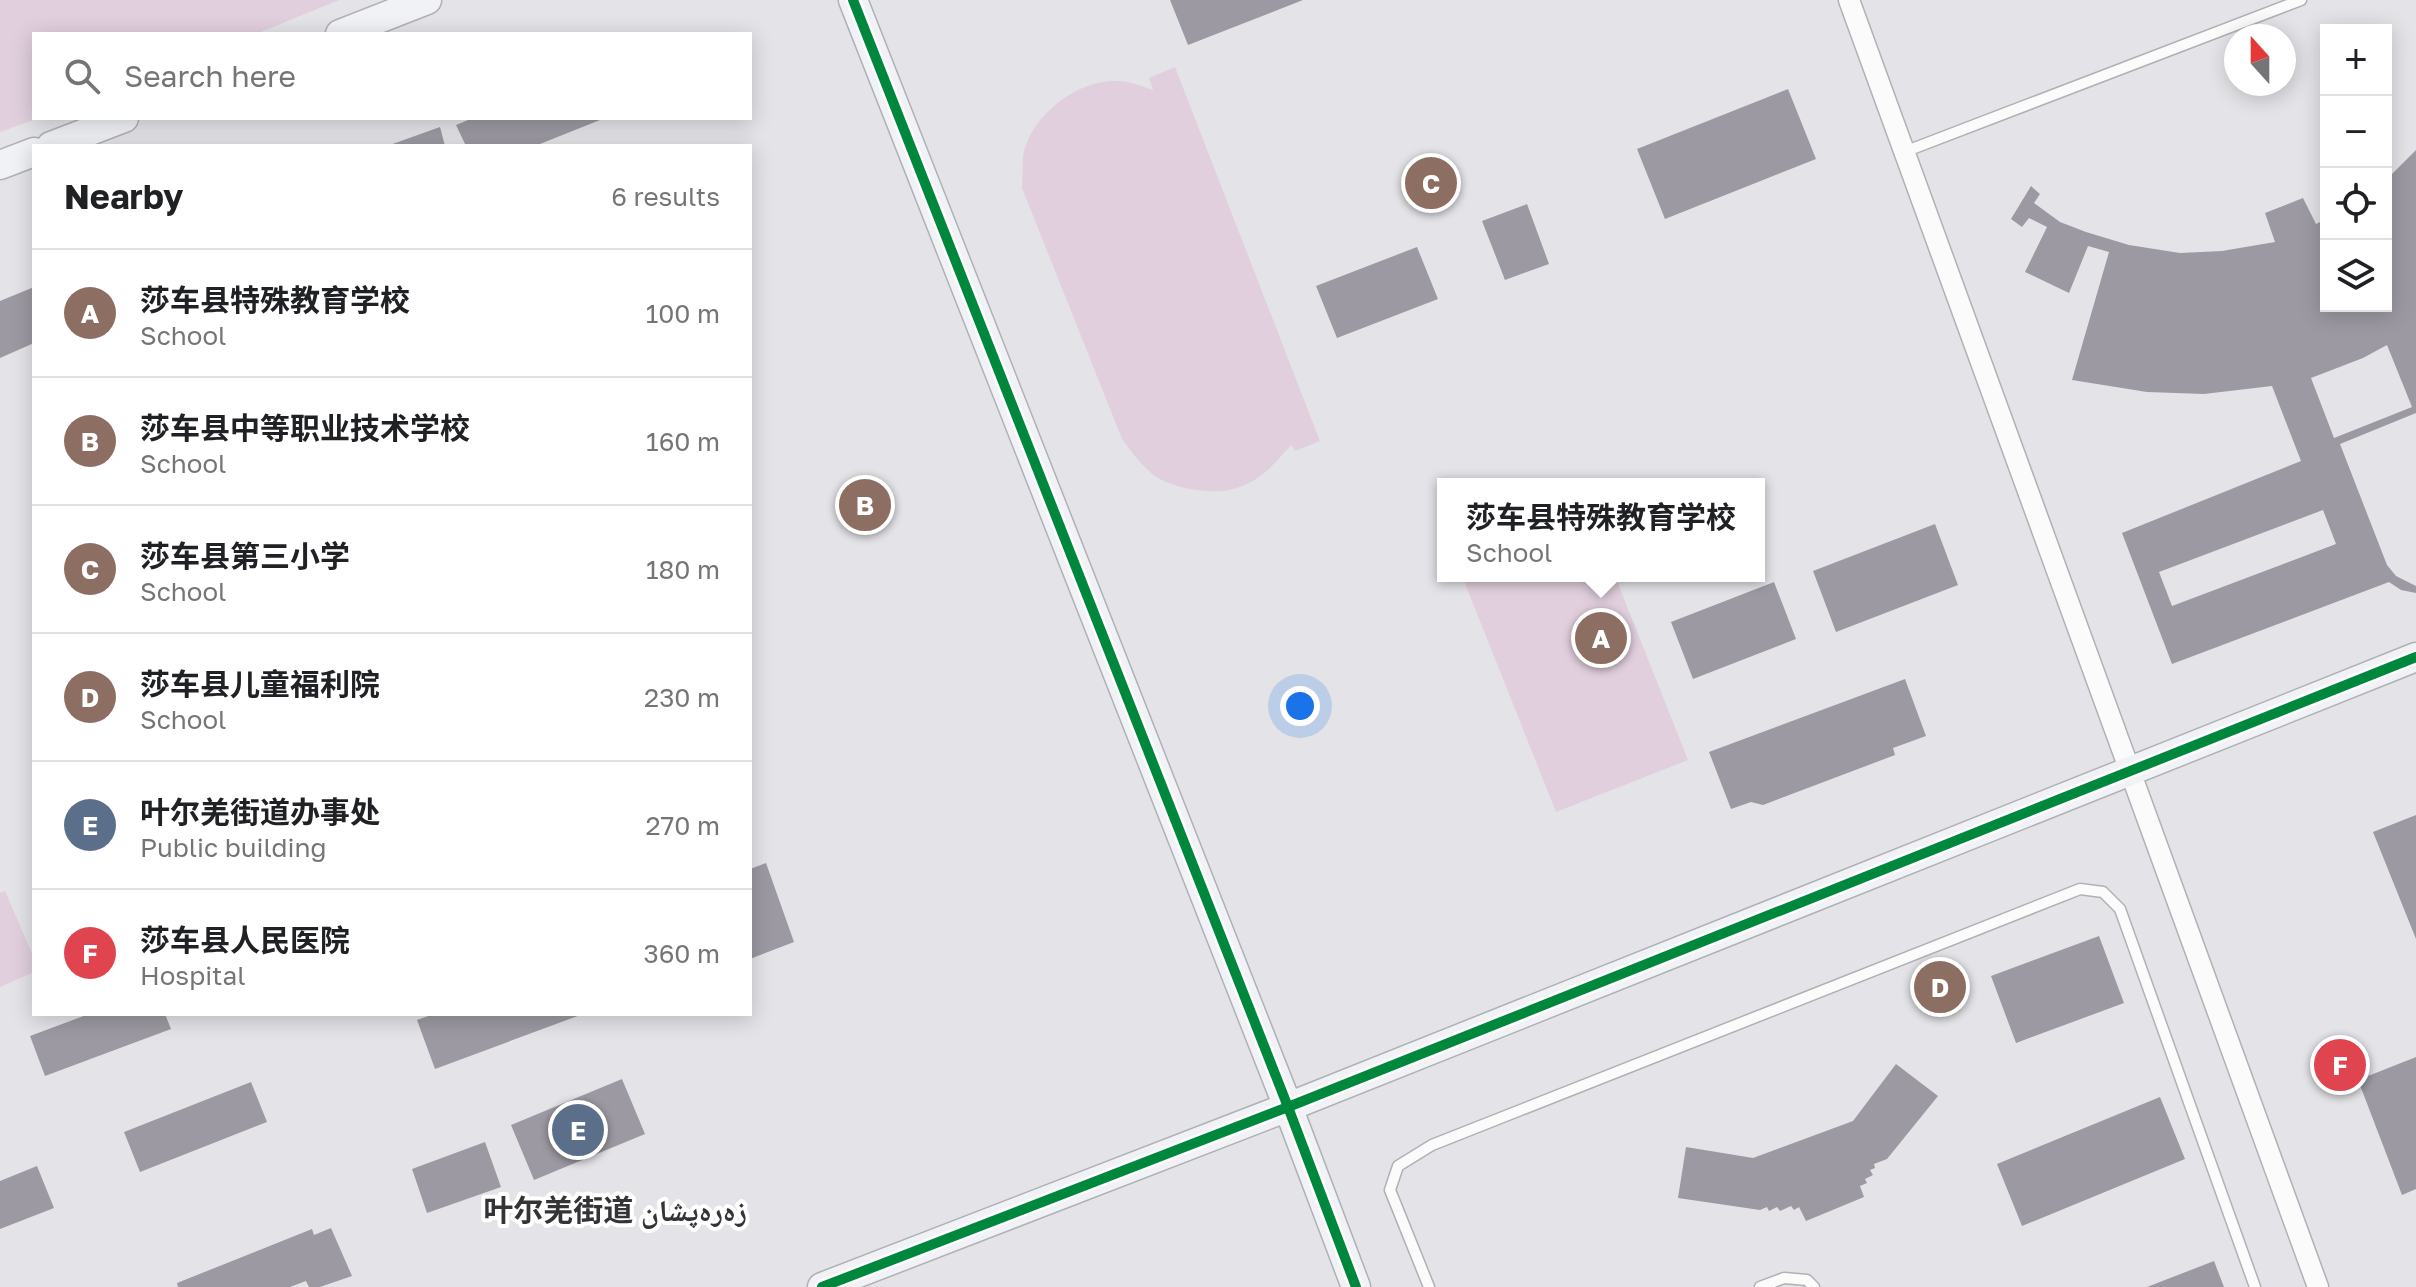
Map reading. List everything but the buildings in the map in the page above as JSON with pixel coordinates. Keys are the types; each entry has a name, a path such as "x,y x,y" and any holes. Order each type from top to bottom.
{"street":[{"path":"345,32 427,0"},
{"path":"853,0 1356,1287"},
{"path":"1849,0 2318,1287"},
{"path":"56,144 119,120"},
{"path":"0,165 32,153"},
{"path":"822,1287 1288,1107 2416,657"}],"lane":[{"path":"1904,152 2301,0"},
{"path":"1429,1287 1390,1190 1398,1166 1432,1145 2080,889 2103,892 2120,909 2255,1287"},
{"path":"1760,1287 1784,1278 1807,1280 1814,1287"}],"shaded area":[{"path":"0,0 339,0 261,32 32,32 33,120 0,132"},
{"path":"1175,67 1320,441 1295,451 1291,445 1258,477 1245,485 1226,490 1195,490 1159,479 1141,464 1122,439 1022,188 1027,142 1057,103 1086,86 1102,82 1126,82 1153,90 1149,78"},
{"path":"1464,582 1617,582 1688,760 1556,812"},
{"path":"5,891 32,953 32,973 0,987 0,893"}],"cycle path":[{"path":"853,0 1356,1287"},
{"path":"822,1287 1288,1107 2416,657"}],"place":[{"name":"莎车县第三小学","path":"1431,183"},
{"name":"莎车县中等职业技术学校","path":"865,505"},
{"name":"莎车县特殊教育学校","path":"1601,638"},
{"name":"莎车县儿童福利院","path":"1940,987"},
{"name":"莎车县人民医院","path":"2340,1065"},
{"name":"叶尔羌街道办事处","path":"578,1130"}],"district":[{"name":"叶尔羌街道 زەرەپشان","path":"615,1210"}]}
